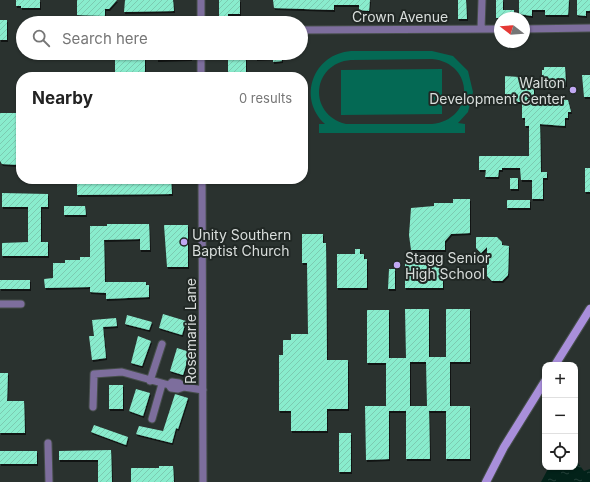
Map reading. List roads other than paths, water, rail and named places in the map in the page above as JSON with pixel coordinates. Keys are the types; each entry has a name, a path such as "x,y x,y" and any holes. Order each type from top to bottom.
{"street":[{"path":"201,0 201,16"},
{"path":"482,0 482,29"},
{"path":"530,29 590,28"},
{"name":"Crown Avenue","path":"308,30 494,29"},
{"path":"201,60 201,72"},
{"name":"Rosemarie Lane","path":"202,184 203,482"},
{"path":"0,304 21,304"},
{"path":"557,362 590,309"},
{"path":"150,381 162,344"},
{"path":"93,407 94,374 122,372 166,385 171,388 178,389 184,387 203,390"},
{"path":"152,420 166,385"},
{"path":"486,482 504,447 542,387"},
{"path":"48,443 49,482"}],"water":[{"path":"578,463 584,471 590,469 590,482 541,482 547,470 578,470"}],"place":[{"name":"Walton Development Center","path":"573,90"},
{"name":"Unity Southern Baptist Church","path":"184,242"},
{"name":"Stagg Senior High School","path":"397,265"}]}
